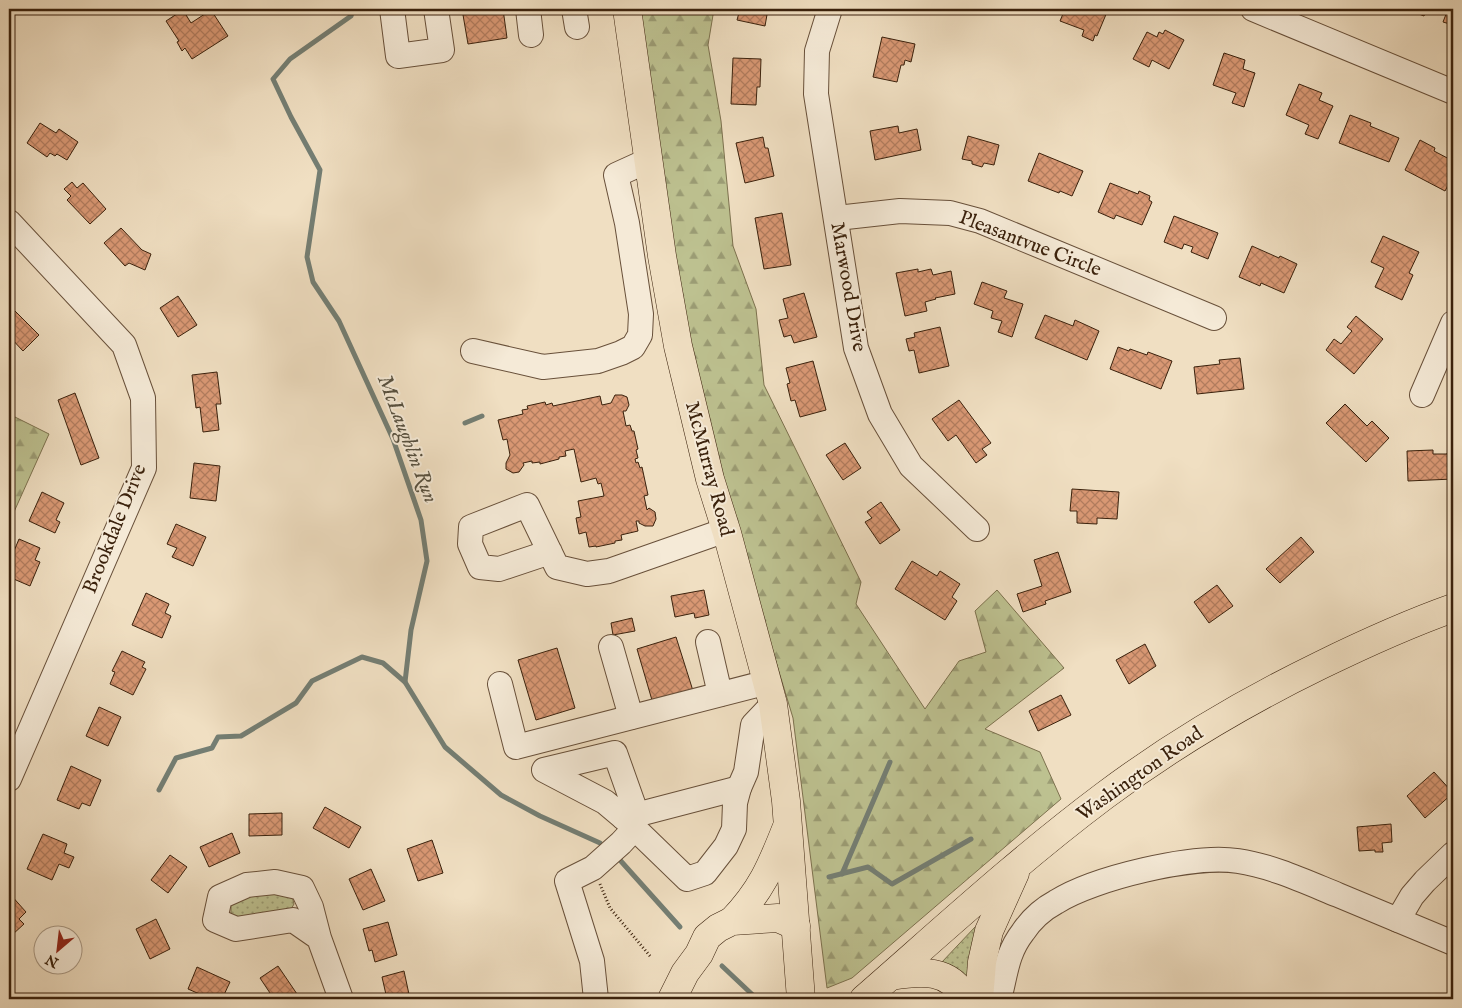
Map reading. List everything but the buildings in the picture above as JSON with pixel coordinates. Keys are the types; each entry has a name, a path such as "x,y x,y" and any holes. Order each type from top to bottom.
{"main road":[{"name":"McMurray Road","path":"627,9 662,256 678,346 700,439 771,693 788,823 801,999"},
{"name":"Washington Road","path":"864,999 1068,824 1148,764 1196,733 1285,683 1388,634 1453,608"},
{"path":"732,921 768,873 788,823"},
{"path":"979,999 982,962 989,932 1019,865"},
{"path":"672,999 685,972 699,954 707,937 718,928 732,921 778,918 796,926"},
{"path":"699,954 716,949 726,942 738,938 753,935 778,935 796,926"},
{"path":"891,976 915,972 931,973 947,978 954,983 965,999"}],"street":[{"path":"392,9 398,56 442,50 436,9"},
{"path":"528,9 532,35"},
{"name":"Marwood Drive","path":"830,9 817,51 816,94 856,348 880,414 911,466 977,530"},
{"path":"1253,9 1453,92"},
{"path":"473,351 543,367 598,361 633,347 640,334 641,314 627,223 616,175 649,160"},
{"name":"Pleasantvue Circle","path":"836,218 900,211 950,213 980,221 1214,318"},
{"name":"Brookdale Drive","path":"9,222 124,346 143,398 144,468 9,780"},
{"path":"1422,395 1453,323"},
{"path":"550,552 557,566 587,574 609,571 726,530"},
{"path":"708,642 720,694"},
{"path":"611,647 631,717"},
{"path":"500,684 516,747 720,694 771,693"},
{"path":"632,821 687,879 705,872 726,846 734,829 735,803 746,772 752,725 771,693"},
{"path":"596,999 592,961 567,881 593,868 621,843 632,821 739,788"},
{"path":"1398,920 1412,896 1453,854"},
{"path":"999,999 1004,972 1015,944 1023,932 1044,910 1069,895 1115,878 1142,871 1209,860 1240,861 1267,868 1312,884 1453,943"},
{"path":"319,938 341,999"}],"path":[{"path":"593,868 610,908 650,956"}],"green space":[{"path":"639,9 714,9 708,45 721,121 733,246 756,309 764,385 861,582 856,604 925,709 959,661 986,652 975,611 997,590 1064,668 985,729 1040,752 1061,799 852,978 827,988 793,718 718,470 676,273"},
{"path":"9,414 49,434 9,523"},
{"path":"278,890 292,896 294,904 290,911 244,922 231,914 231,906 236,899"},
{"path":"975,927 978,927 969,979 943,965 942,962"}],"waterway":[{"name":"McLaughlin Run","path":"353,9 351,16 290,59 273,79 320,170 307,257 313,282 339,321 393,439 421,520 427,561 411,630 405,682 445,747 501,795 540,816 600,843"},
{"path":"465,423 482,416"},
{"path":"159,790 176,758 212,748 218,737 241,736 296,703 312,681 362,657 383,663 405,682"},
{"path":"842,874 890,762"},
{"path":"829,877 868,867 892,884 971,839"},
{"name":"McLaughlin Run","path":"619,859 680,927"},
{"name":"McLaughlin Run","path":"722,966 757,999"}]}
